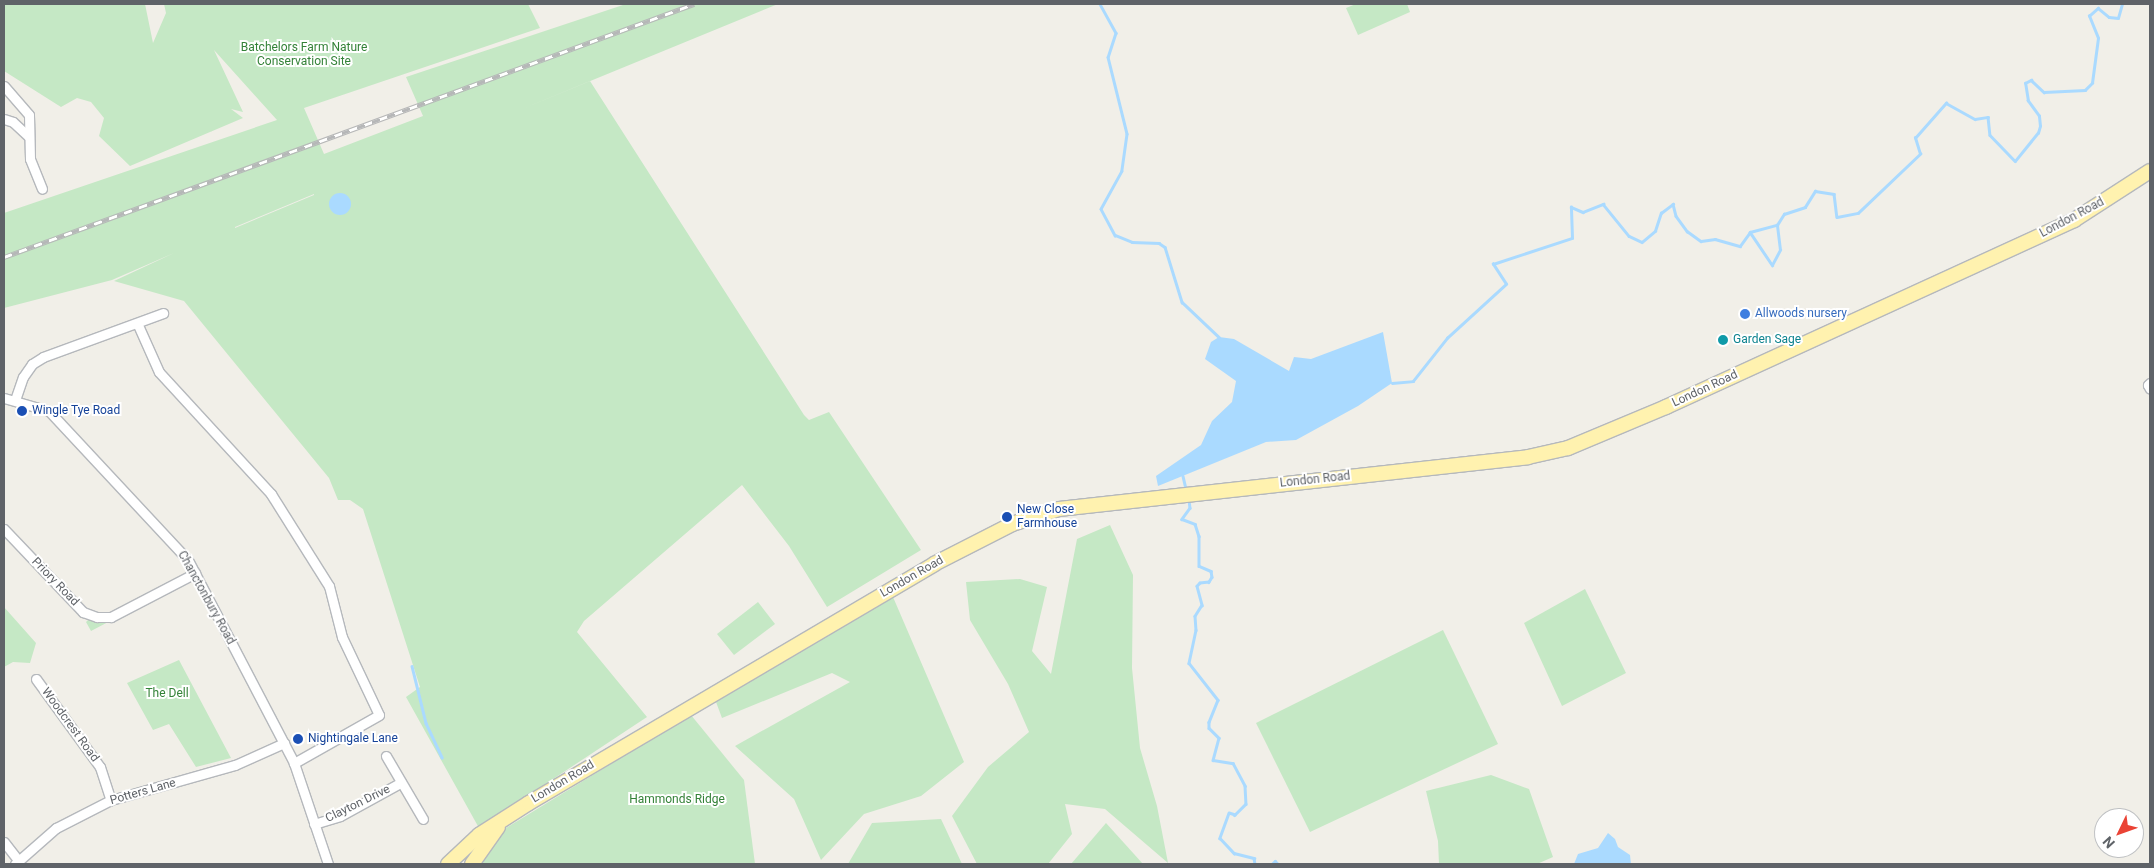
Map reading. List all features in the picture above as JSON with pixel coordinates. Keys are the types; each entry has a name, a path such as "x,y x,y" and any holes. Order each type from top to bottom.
{"main road":[{"name":"London Road","path":"448,864 479,835 500,824 528,803 830,624 1012,524 1059,509 1528,457 1568,448 1666,407 2074,220 2150,170"},
{"name":"London Road","path":"472,864 500,824"}],"street":[{"path":"4,86 29,115 30,159 42,188"},
{"path":"15,100 16,126"},
{"path":"4,119 16,126 29,138"},
{"path":"15,400 22,376 32,364 43,357 138,324 162,313"},
{"path":"138,324 159,372 271,494 324,578 342,637 379,715 294,763"},
{"name":"Chanctonbury Road","path":"4,398 49,410 177,545 195,573 294,763 328,864"},
{"name":"Priory Road","path":"4,529 83,612 97,617 111,617 195,573"},
{"name":"Woodcrest Road","path":"36,679 100,767 111,800"},
{"name":"Potters Lane","path":"17,863 56,828 111,800 235,765 284,743"},
{"name":"Clayton Drive","path":"386,756 400,783 423,818"},
{"name":"Clayton Drive","path":"314,824 340,816 400,783"},
{"path":"4,842 17,863"}],"green space":[{"name":"Batchelors Farm Nature Conservation Site","path":"4,4 145,4 153,43 166,13 164,4 528,4 540,28 304,108 324,154 423,116 406,77 626,4 778,4 590,81 804,415 809,420 829,412 921,550 827,607 789,546 742,485 584,621 577,632 647,717 479,828 406,697 420,687 363,509 350,500 338,500 329,478 184,301 114,281 174,253 112,280 4,308 4,213 277,120 214,50 243,112 231,109 243,118 130,166 99,136 104,118 91,102 77,98 61,107 4,71","holes":["314,194 314,195 235,228"]},
{"path":"1356,4 1407,4 1410,12 1358,35 1346,8"},
{"path":"1110,525 1133,575 1132,668 1140,748 1157,806 1168,863 1105,809 1065,804 1072,834 1048,864 977,864 952,816 988,767 1029,732 1008,684 970,620 966,582 1020,579 1047,587 1032,651 1051,674 1077,539"},
{"path":"1585,589 1626,673 1562,706 1524,623"},
{"path":"893,597 964,762 921,796 864,814 821,860 794,799 735,746 850,682 832,673 722,718 716,702"},
{"path":"758,602 775,624 734,655 717,634"},
{"path":"4,607 36,643 30,663 13,662 4,667"},
{"path":"89,619 95,622 112,620 91,631 86,622"},
{"path":"1443,630 1498,744 1310,832 1256,723"},
{"name":"The Dell","path":"179,660 231,758 196,767 169,724 153,730 127,683"},
{"name":"Hammonds Ridge","path":"691,715 744,780 755,864 482,864 506,828"},
{"path":"1491,775 1529,789 1553,857 1537,864 1439,864 1438,841 1426,791"},
{"path":"941,819 962,864 848,864 872,823"},
{"path":"1106,823 1143,864 1071,864"}],"water":[{"path":"340,193 348,196 351,204 348,212 340,215 332,212 329,204 332,196"},
{"path":"1383,332 1392,383 1358,406 1296,440 1266,442 1158,486 1156,476 1201,445 1212,421 1232,402 1236,381 1205,359 1211,342 1219,337 1234,339 1289,371 1294,357 1311,359"},
{"path":"1608,833 1615,839 1618,847 1630,855 1631,864 1574,864 1578,854 1598,848"}],"waterway":[{"path":"1100,4 1116,33 1108,57 1127,134 1122,171 1101,209 1115,235 1132,242 1159,243 1165,247 1182,302 1219,337"},
{"path":"1750,232 1772,265 1780,250 1777,225 1784,214 1805,207 1815,191 1834,194 1837,217 1858,213 1920,154 1915,138 1946,103 1975,119 1988,117 1990,135 2015,161 2038,133 2040,126 2039,116 2028,101 2025,83 2031,80 2044,92 2085,90 2092,83 2098,38 2089,16 2098,8 2109,17 2118,18 2122,4"},
{"path":"1392,383 1413,381 1447,338 1506,284 1493,264 1572,238 1571,207 1583,212 1603,204 1629,236 1642,242 1655,231 1661,213 1673,204 1676,216 1687,231 1701,241 1715,239 1740,246 1750,232 1777,225"},
{"path":"1183,476 1186,489"},
{"path":"1189,500 1190,508 1182,519 1195,524 1199,536 1199,566 1211,571 1212,577 1209,582 1200,583 1197,586 1202,605 1195,616 1196,630 1189,663 1218,700 1209,722 1209,728 1219,738 1213,760 1233,763 1245,786 1246,804 1235,815 1229,813 1220,838 1234,853 1254,858 1255,864"},
{"path":"412,666 426,723 442,758"},
{"path":"1272,864 1275,861 1278,864"}],"railway":[{"path":"4,257 694,4"}],"place":[{"name":"Allwoods nursery","path":"1745,314"},
{"name":"Garden Sage","path":"1723,340"},
{"name":"Wingle Tye Road","path":"22,411"},
{"name":"New Close Farmhouse","path":"1007,517"},
{"name":"Nightingale Lane","path":"298,739"}]}
